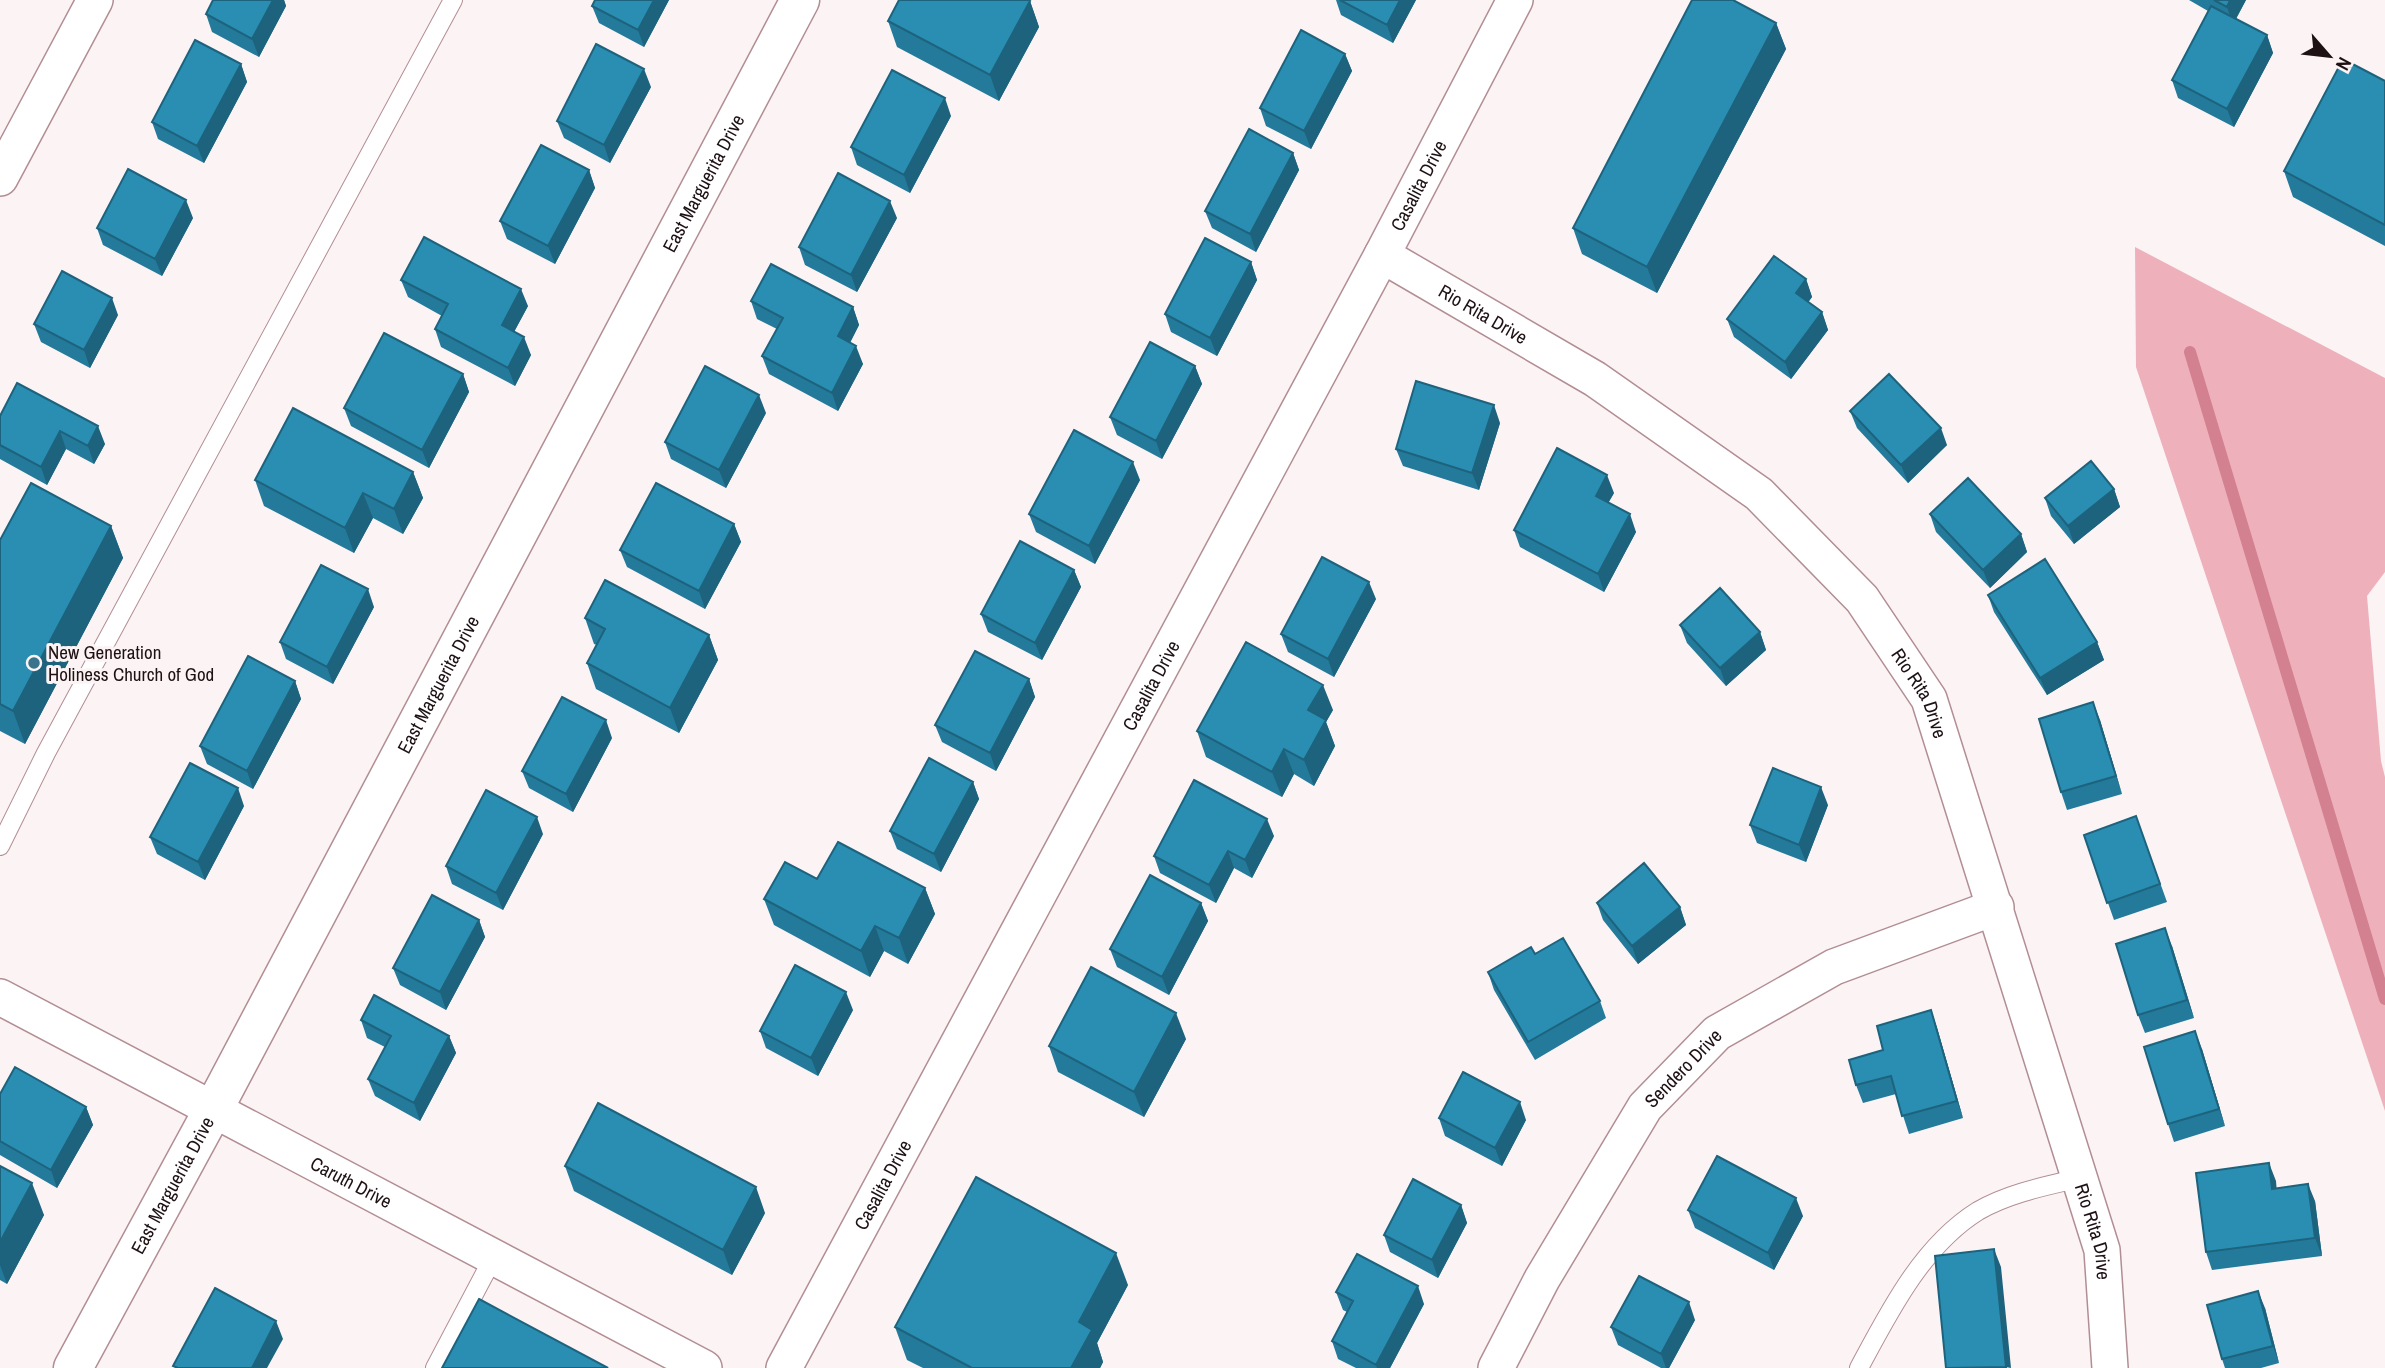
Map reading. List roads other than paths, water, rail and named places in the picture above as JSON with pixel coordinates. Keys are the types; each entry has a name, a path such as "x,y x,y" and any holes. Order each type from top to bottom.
{"street":[{"path":"0,178 95,0"},
{"name":"East Marguerita Drive","path":"73,1368 213,1110 800,0"},
{"name":"Casalita Drive","path":"784,1368 1382,255 1515,0"},
{"name":"Rio Rita Drive","path":"1382,255 1595,379 1759,494 1862,599 1929,699 2102,1250 2110,1368"},
{"name":"Sendero Drive","path":"1496,1368 1542,1279 1645,1107 1717,1032 1833,967 1996,907"},
{"name":"Caruth Drive","path":"0,997 704,1368"}],"lane":[{"path":"0,846 46,753 453,0"},
{"path":"1859,1368 1920,1265 1938,1244 1979,1211 2030,1190 2080,1178"},
{"path":"435,1368 493,1258"}],"waterway":[{"path":"2190,352 2385,999"}],"place":[{"name":"New Generation Holiness Church of God","path":"34,663"}]}
